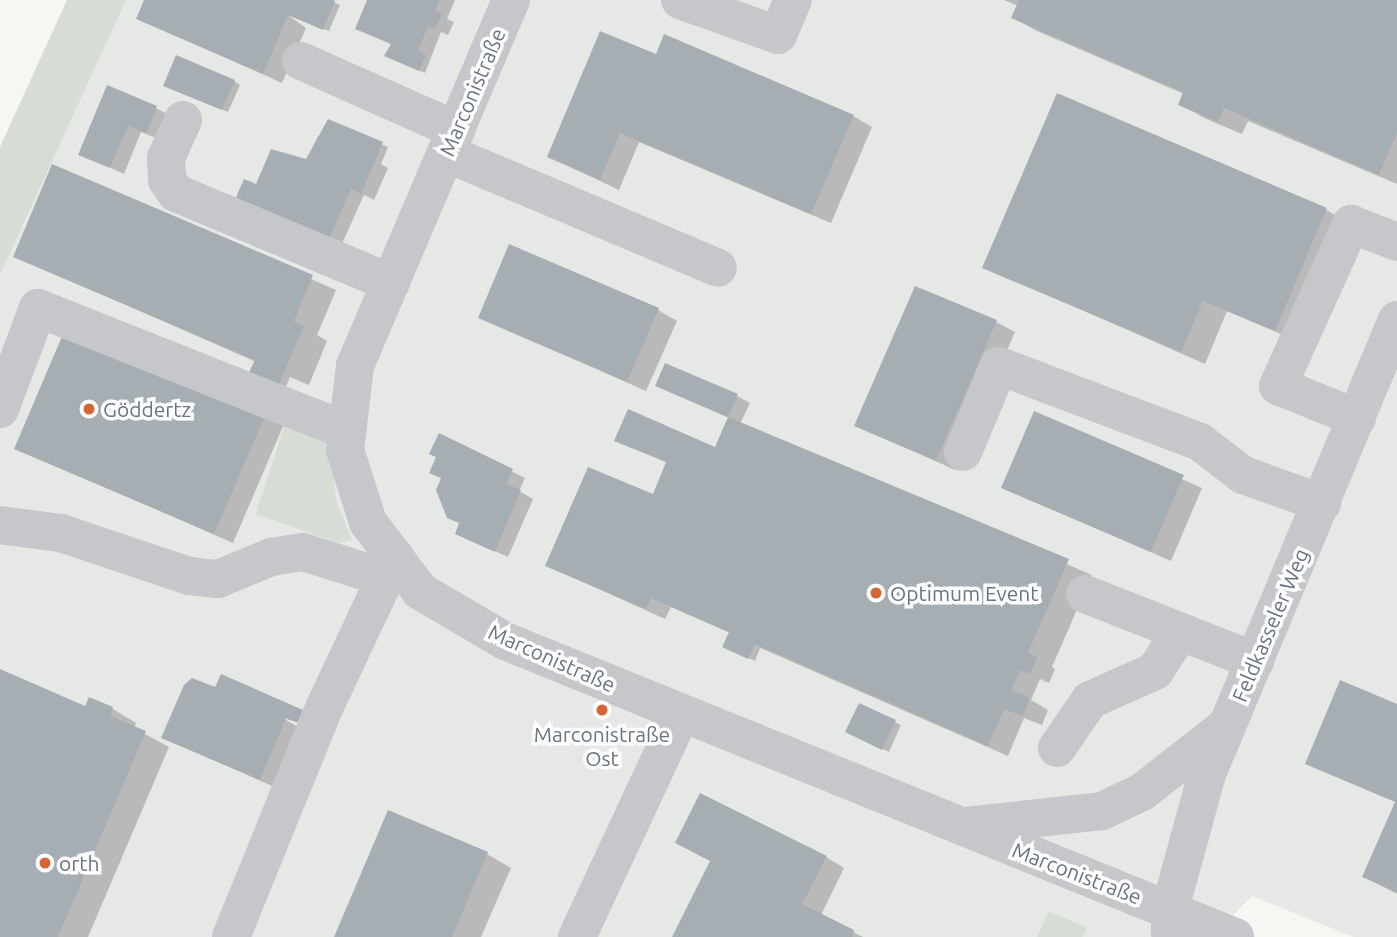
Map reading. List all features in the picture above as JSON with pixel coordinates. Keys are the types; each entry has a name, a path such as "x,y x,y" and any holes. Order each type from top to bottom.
{"street":[{"name":"Marconistraße","path":"511,0 355,366 345,450 368,522 390,568 420,591 505,641 956,827 1170,923 1234,937"},
{"path":"680,0 778,35 793,0"},
{"path":"301,61 451,141 718,268"},
{"path":"183,120 166,158 167,180 176,192 390,283"},
{"path":"1357,418 1278,386 1351,224 1397,242"},
{"path":"0,409 38,309 347,431"},
{"name":"Feldkasseler Weg","path":"1170,923 1207,774 1397,320"},
{"path":"963,452 999,366 1200,442 1243,475 1322,503"},
{"path":"0,525 61,533 189,576 218,579 271,557 303,552 390,568 325,706 232,937"},
{"path":"1085,594 1255,661"},
{"path":"1057,748 1090,700 1155,671 1180,632"},
{"path":"577,937 681,714"},
{"path":"956,827 1102,811 1151,785 1228,724"}],"shaded area":[{"path":"67,0 126,0 0,275 0,147"},
{"path":"126,0 1397,0 1397,937 1354,937 1252,896 1211,937 0,937 0,275"},
{"path":"286,420 328,438 337,503 352,540 338,543 256,514"},
{"path":"1049,911 1087,928 1082,937 1037,937"}],"building":[{"path":"144,0 335,0 323,30 288,15 263,74 136,19"},
{"path":"367,0 439,0 435,11 442,14 435,29 428,26 418,51 426,55 419,71 384,56 391,44 355,29"},
{"path":"1019,0 1397,0 1397,133 1379,175 1224,108 1218,122 1178,105 1183,92 1011,18"},
{"path":"600,31 656,54 664,34 854,115 811,214 620,133 600,180 547,157"},
{"path":"176,55 235,80 222,110 163,86"},
{"path":"107,85 157,106 146,133 128,126 110,168 78,155"},
{"path":"1057,93 1327,208 1275,331 1203,301 1181,352 982,268"},
{"path":"328,119 383,142 361,194 351,189 327,243 233,204 244,179 256,184 271,149 306,159"},
{"path":"52,164 313,275 294,321 304,326 278,387 248,374 255,360 13,257"},
{"path":"509,244 659,308 627,382 478,318"},
{"path":"915,286 997,320 936,461 854,426"},
{"path":"66,327 267,411 214,534 14,449"},
{"path":"665,363 738,394 728,417 655,386"},
{"path":"628,409 715,447 728,417 1069,559 1028,653 1037,657 1030,674 1020,670 1012,690 1030,698 1023,716 1004,709 988,746 755,644 748,659 722,647 729,632 651,598 646,609 545,566 588,467 653,494 666,462 614,441"},
{"path":"1034,411 1184,475 1151,552 1001,488"},
{"path":"439,433 513,469 506,484 521,490 495,552 455,534 459,523 447,518 436,490 441,478 429,473 436,457 429,454"},
{"name":"orth","path":"0,669 85,706 89,697 113,707 110,716 146,731 58,937 0,937"},
{"path":"221,674 303,710 297,722 286,718 260,780 161,738 184,685 192,678 215,687"},
{"path":"1340,680 1397,704 1397,892 1362,877 1395,802 1305,764"},
{"path":"859,703 896,720 882,750 845,732"},
{"path":"700,793 827,856 802,904 854,930 852,937 672,937 710,861 675,843"},
{"path":"388,810 488,852 452,937 334,937"}],"place":[{"name":"Göddertz","path":"89,409"},
{"name":"Optimum Event","path":"876,593"},
{"name":"Marconistraße Ost","path":"602,710"},
{"name":"orth","path":"45,863"}]}
